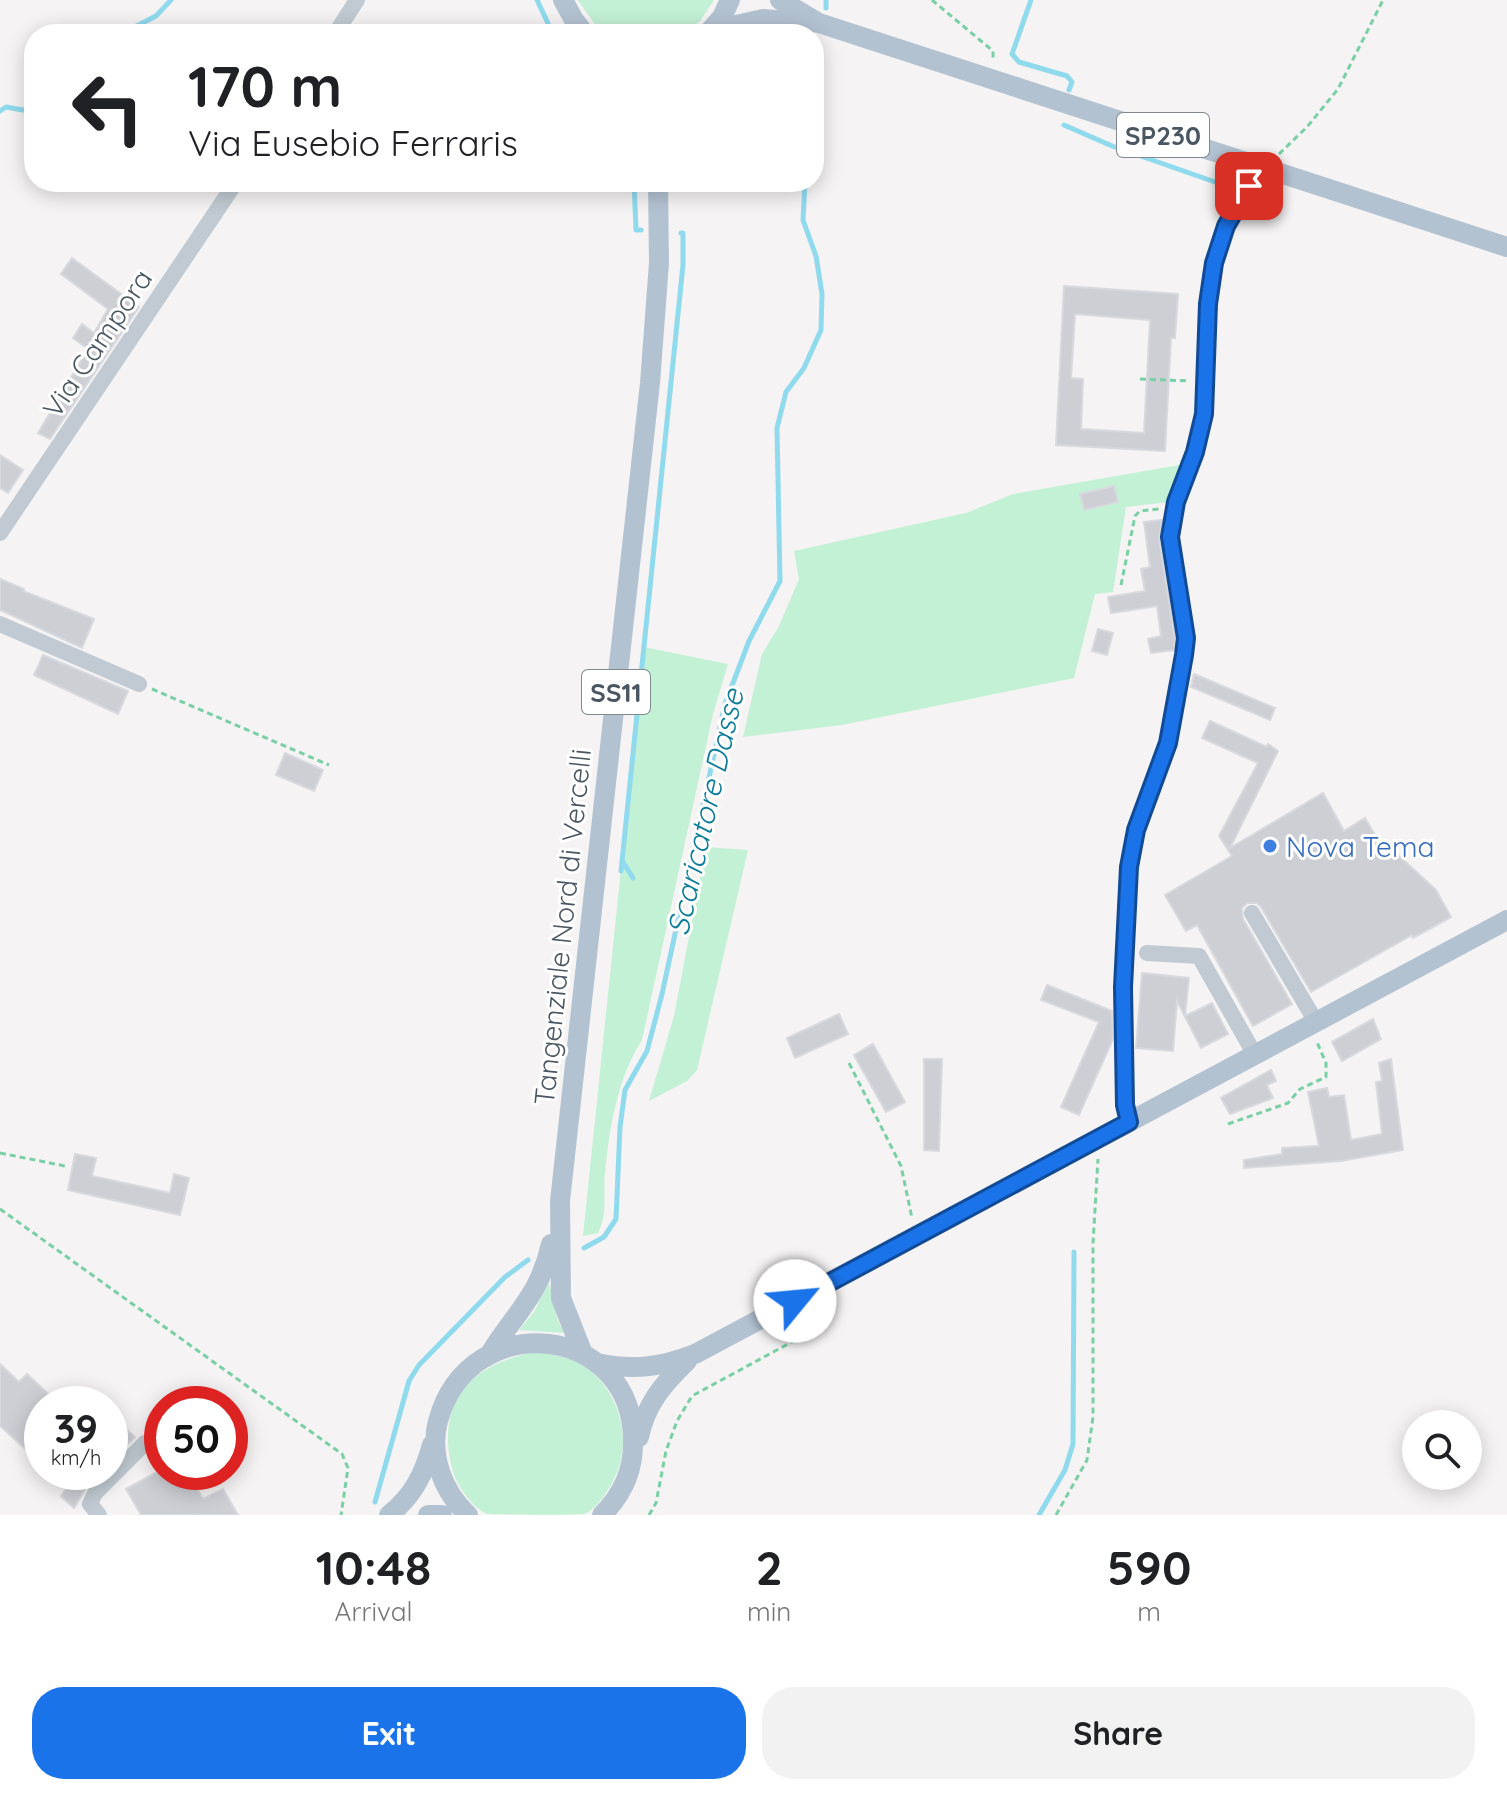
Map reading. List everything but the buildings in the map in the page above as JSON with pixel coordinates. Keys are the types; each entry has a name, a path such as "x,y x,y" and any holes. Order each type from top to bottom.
{"main road":[{"path":"563,0 577,24"},
{"path":"714,24 730,0"},
{"name":"SP230","path":"780,0 822,24"},
{"name":"SP230","path":"742,24 763,19 819,23"},
{"name":"SP230","path":"824,25 1507,247"},
{"name":"Tangenziale Nord di Vercelli","path":"468,1515 450,1495 440,1473 436,1429 444,1401 456,1380 491,1352 539,1286 546,1268 560,1201 650,383 659,263 658,192"},
{"path":"590,1359 648,1368 695,1354 1507,920"},
{"name":"Tangenziale Nord di Vercelli","path":"560,1201 561,1298 590,1359"},
{"name":"Tangenziale Nord di Vercelli","path":"491,1352 523,1342 558,1344 590,1359 612,1378 625,1397 632,1417 633,1460 623,1489 602,1515"},
{"path":"633,1460 643,1418 661,1385 695,1354"},
{"path":"389,1515 412,1494 436,1429"},
{"path":"428,1515 442,1515"}],"street":[{"path":"341,24 357,0"},
{"path":"1129,1122 1125,1105 1123,987 1129,867 1136,830 1168,743 1185,650 1170,537 1175,507 1204,414 1208,304 1214,263 1226,226 1264,167"},
{"name":"Via Campora","path":"0,533 229,192"},
{"path":"0,624 139,684"},
{"path":"1252,913 1313,1024"},
{"path":"1147,953 1199,956 1255,1055"},
{"path":"99,1515 90,1504 95,1493 144,1444"}],"path":[{"path":"932,0 993,51 993,80"},
{"path":"1264,167 1323,110 1338,89 1383,0"},
{"path":"1140,379 1206,382"},
{"path":"1121,585 1135,516 1140,511 1175,507"},
{"path":"139,684 329,765"},
{"path":"1228,1124 1288,1103 1300,1089 1326,1077 1326,1063 1313,1024"},
{"path":"849,1063 901,1166 916,1236"},
{"path":"1056,1515 1087,1460 1093,1417 1093,1243 1099,1138"},
{"path":"0,1153 65,1166"},
{"path":"0,1209 342,1454 348,1468 348,1488 341,1515"},
{"path":"649,1515 656,1503 666,1451 677,1421 692,1396 799,1338 804,1331 803,1315 795,1301"}],"green space":[{"path":"578,0 714,0 696,24 594,23"},
{"path":"1185,464 1170,502 1126,507 1113,592 1095,594 1074,678 842,725 743,737 762,654 779,626 799,579 794,551 966,513 1013,494"},
{"path":"644,647 728,664 713,714 642,1040 626,1071 616,1103 605,1172 603,1218 598,1233 583,1236"},
{"path":"706,847 748,850 697,1070 687,1081 649,1101 674,1016"},
{"path":"549,1282 557,1318 564,1333 519,1330 534,1312"},
{"path":"536,1352 573,1360 592,1372 603,1384 612,1398 622,1427 623,1443 617,1474 607,1492 584,1514 487,1514 466,1496 453,1472 448,1448 454,1407 476,1377 493,1366"}],"waterway":[{"path":"140,24 156,16 171,0"},
{"path":"537,0 548,24"},
{"name":"Scaricatore Dasse","path":"826,0 826,8"},
{"path":"1031,0 1012,54 1019,62 1067,76 1072,82 1069,90"},
{"path":"0,111 6,107 24,110"},
{"path":"1064,125 1112,146 1238,190"},
{"path":"634,192 636,230 641,230"},
{"name":"Scaricatore Dasse","path":"584,1248 604,1237 616,1219 620,1127 625,1090 647,1051 662,994 725,704 749,641 780,581 777,428 786,392 804,368 821,330 822,294 816,256 803,220 804,192"},
{"path":"621,871 683,265 681,233"},
{"path":"623,862 633,878"},
{"path":"1039,1515 1065,1470 1073,1444 1074,1252"},
{"name":"Scaricatore Dasse","path":"375,1502 409,1381 419,1365 505,1277 528,1260"}],"place":[{"name":"Nova Tema","path":"1270,846"}],"route":[{"path":"795,1301 1129,1122 1125,1105 1123,987 1129,867 1136,830 1168,743 1183,673 1186,638 1170,537 1176,502 1195,452 1204,414 1208,304 1214,263 1226,226 1249,186"}]}
